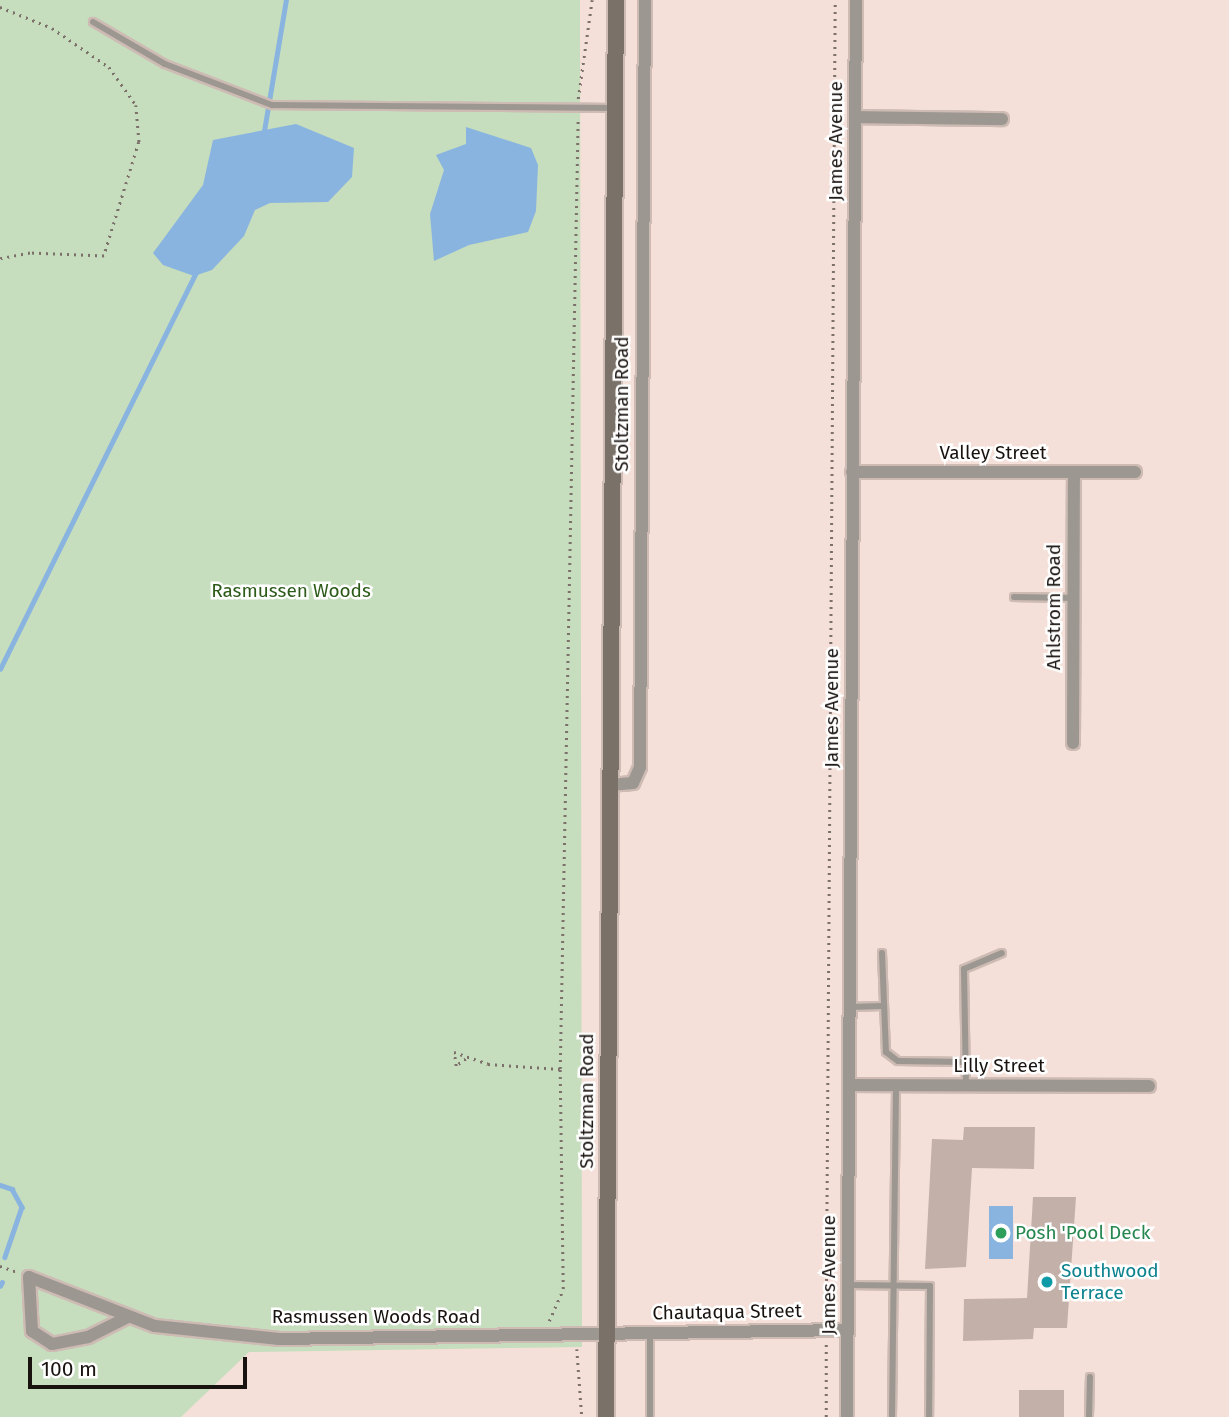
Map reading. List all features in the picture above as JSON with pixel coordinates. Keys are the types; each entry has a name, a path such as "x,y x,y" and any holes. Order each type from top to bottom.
{"street":[{"name":"Stoltzman Road","path":"606,1417 616,0"},
{"name":"Stoltzman Road","path":"610,785 633,783 640,767 645,0"},
{"name":"James Avenue","path":"847,1417 856,0"},
{"path":"855,117 1002,119"},
{"name":"Valley Street","path":"852,472 1135,472"},
{"name":"Ahlstrom Road","path":"1073,743 1074,472"},
{"name":"Lilly Street","path":"849,1085 1149,1086"},
{"path":"29,1277 32,1331 52,1344 88,1337 128,1317"},
{"name":"Rasmussen Woods Road","path":"29,1277 155,1326 279,1339 607,1333"},
{"name":"Chautaqua Street","path":"607,1333 848,1330"}],"lane":[{"path":"93,22 165,64 272,105 616,108"},
{"path":"1014,597 1074,598"},
{"path":"882,953 882,1006 891,1057 965,1062"},
{"path":"966,1085 964,969 1002,953"},
{"path":"850,1007 882,1006"},
{"path":"892,1417 896,1085"},
{"path":"848,1285 930,1286 929,1417"},
{"path":"650,1333 650,1417"},
{"path":"1089,1417 1090,1377"}],"path":[{"path":"535,1335 554,1316 563,1289 560,1069 578,107 592,0"},
{"path":"826,1417 835,0"},
{"path":"0,7 52,28 109,67 136,105 139,142 104,256 30,253 0,259"},
{"path":"466,1059 465,1052 454,1052 456,1066 466,1059 560,1069"},
{"path":"0,1266 29,1277"},
{"path":"574,1343 582,1361 582,1417"}],"green space":[{"name":"Rasmussen Woods","path":"0,0 580,0 582,1347 249,1352 181,1417 0,1417"}],"water":[{"path":"296,124 354,148 352,177 328,202 270,203 255,210 244,236 212,270 194,276 163,265 153,253 203,185 213,140"},
{"path":"466,127 531,148 538,165 536,211 528,232 469,245 434,261 430,214 444,170 436,155 466,144"},
{"name":"Posh 'Pool Deck","path":"989,1206 1013,1206 1013,1259 989,1259"}],"building":[{"path":"964,1127 1035,1127 1034,1169 972,1168 966,1267 925,1269 932,1139 963,1140"},
{"name":"Southwood Terrace","path":"1033,1197 1076,1197 1067,1328 1034,1328 1033,1339 963,1341 964,1299 1027,1298"},
{"path":"1019,1390 1064,1390 1064,1417 1019,1417"}],"waterway":[{"path":"264,131 286,0"},
{"path":"0,669 197,271"},
{"path":"0,1185 12,1189 22,1207 5,1257"},
{"path":"0,1286 2,1282"}],"place":[{"name":"Posh 'Pool Deck","path":"1001,1233"},
{"name":"Southwood Terrace","path":"1047,1282"}]}
